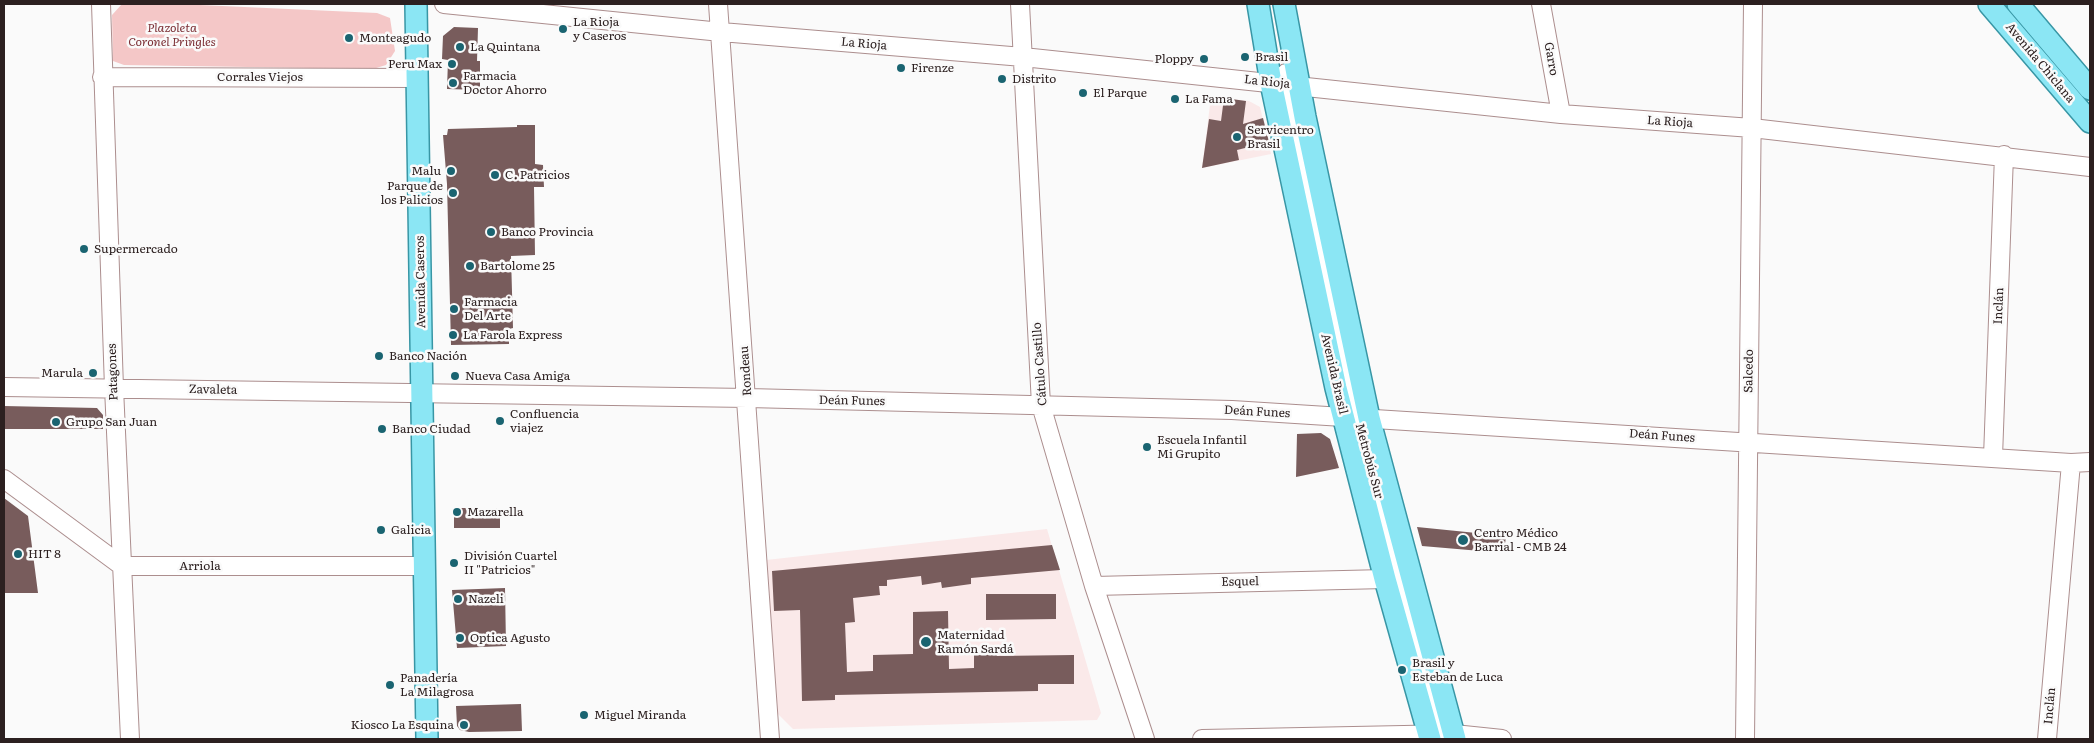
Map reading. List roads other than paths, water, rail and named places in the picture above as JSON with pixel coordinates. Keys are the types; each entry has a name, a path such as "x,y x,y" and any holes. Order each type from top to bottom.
{"main road":[{"name":"Avenida Caseros","path":"416,4 427,739"},
{"name":"Avenida Brasil","path":"1258,4 1286,84 1356,417 1385,579 1442,737"},
{"name":"Avenida Brasil","path":"1284,4 1286,84 1356,417 1442,737"},
{"name":"Avenida Chiclana","path":"1989,4 2090,122"},
{"name":"Avenida Chiclana","path":"2018,4 2090,89"}],"street":[{"name":"Patagones","path":"101,4 114,388 130,739"},
{"name":"La Rioja","path":"444,4 721,32 1023,57 1561,114 1752,128 2090,166"},
{"name":"Rondeau","path":"718,4 748,398 770,739"},
{"name":"Cátulo Castillo","path":"1020,4 1041,404 1094,586 1145,739"},
{"path":"1274,4 1285,61 1286,84"},
{"name":"Garro","path":"1541,4 1561,114"},
{"name":"Salcedo","path":"1744,739 1753,4"},
{"path":"1997,4 2090,112"},
{"name":"Corrales Viejos","path":"102,76 418,78"},
{"name":"Inclán","path":"1993,458 2004,155"},
{"name":"Zavaleta","path":"4,387 423,394"},
{"name":"Deán Funes","path":"423,394 1041,404 1356,417 2071,463 2090,462"},
{"name":"Inclán","path":"2047,739 2071,463"},
{"path":"4,479 122,566"},
{"name":"Arriola","path":"122,566 424,566"},
{"name":"Esquel","path":"1094,586 1385,579"},
{"path":"1202,739 1442,737 1502,739"}],"place":[{"name":"La Rioja y Caseros","path":"563,29"},
{"name":"Monteagudo","path":"349,38"},
{"name":"La Quintana","path":"460,47"},
{"name":"Brasil","path":"1245,57"},
{"name":"Ploppy","path":"1204,59"},
{"name":"Peru Max","path":"452,64"},
{"name":"Firenze","path":"901,68"},
{"name":"Distrito","path":"1002,79"},
{"name":"Farmacia Doctor Ahorro","path":"453,83"},
{"name":"El Parque","path":"1083,93"},
{"name":"La Fama","path":"1175,99"},
{"name":"Servicentro Brasil","path":"1237,137"},
{"name":"Malu","path":"451,171"},
{"name":"C. Patricios","path":"495,175"},
{"name":"Parque de los Palicios","path":"453,193"},
{"name":"Banco Provincia","path":"491,232"},
{"name":"Supermercado","path":"84,249"},
{"name":"Bartolome 25","path":"470,266"},
{"name":"Farmacia Del Arte","path":"454,309"},
{"name":"La Farola Express","path":"453,335"},
{"name":"Banco Nación","path":"379,356"},
{"name":"Marula","path":"93,373"},
{"name":"Nueva Casa Amiga","path":"455,376"},
{"name":"Confluencia viajez","path":"500,421"},
{"name":"Grupo San Juan","path":"56,422"},
{"name":"Banco Ciudad","path":"382,429"},
{"name":"Escuela Infantil Mi Grupito","path":"1147,447"},
{"name":"Mazarella","path":"457,512"},
{"name":"Galicia","path":"381,530"},
{"name":"Centro Médico Barrial - CMB 24","path":"1463,540"},
{"name":"HIT 8","path":"18,554"},
{"name":"División Cuartel II \"Patricios\"","path":"454,563"},
{"name":"Nazeli","path":"458,599"},
{"name":"Optica Agusto","path":"460,638"},
{"name":"Maternidad Ramón Sardá","path":"926,642"},
{"name":"Brasil y Esteban de Luca","path":"1402,670"},
{"name":"Panadería La Milagrosa","path":"390,685"},
{"name":"Miguel Miranda","path":"584,715"},
{"name":"Kiosco La Esquina","path":"464,725"}],"park label":[{"name":"Plazoleta Coronel Pringles","path":"172,35"}]}
